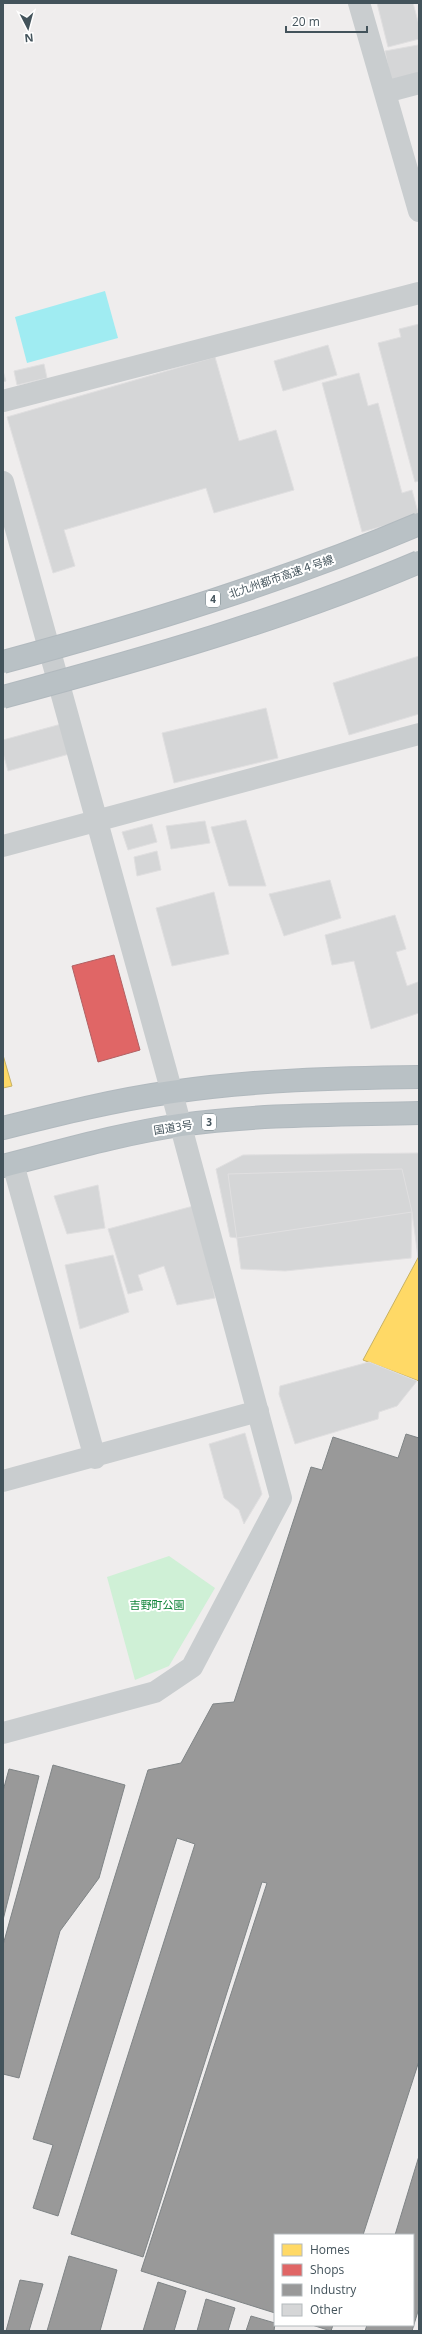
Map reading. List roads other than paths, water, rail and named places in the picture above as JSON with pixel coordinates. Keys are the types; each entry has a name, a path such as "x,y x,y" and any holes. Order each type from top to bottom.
{"highway":[{"name":"北九州都市高速４号線","path":"3,662 100,636 246,588 365,547 419,524"},
{"path":"3,697 114,667 260,622 374,581 419,562"},
{"path":"3,1128 90,1107 172,1092 262,1083 419,1077"},
{"name":"国道3号","path":"8,1165 103,1140 180,1125 258,1118 419,1113"}],"street":[{"path":"360,3 419,211"},
{"path":"385,92 419,83"},
{"path":"3,401 419,293"},
{"path":"3,482 172,1092 280,1498 192,1668 155,1692 3,1733"},
{"path":"3,846 419,734"},
{"path":"8,1165 95,1458"},
{"path":"3,1481 95,1458 258,1411"}],"water":[{"path":"105,291 118,338 27,363 15,317"}],"park label":[{"name":"吉野町公園","path":"157,1604"}]}
